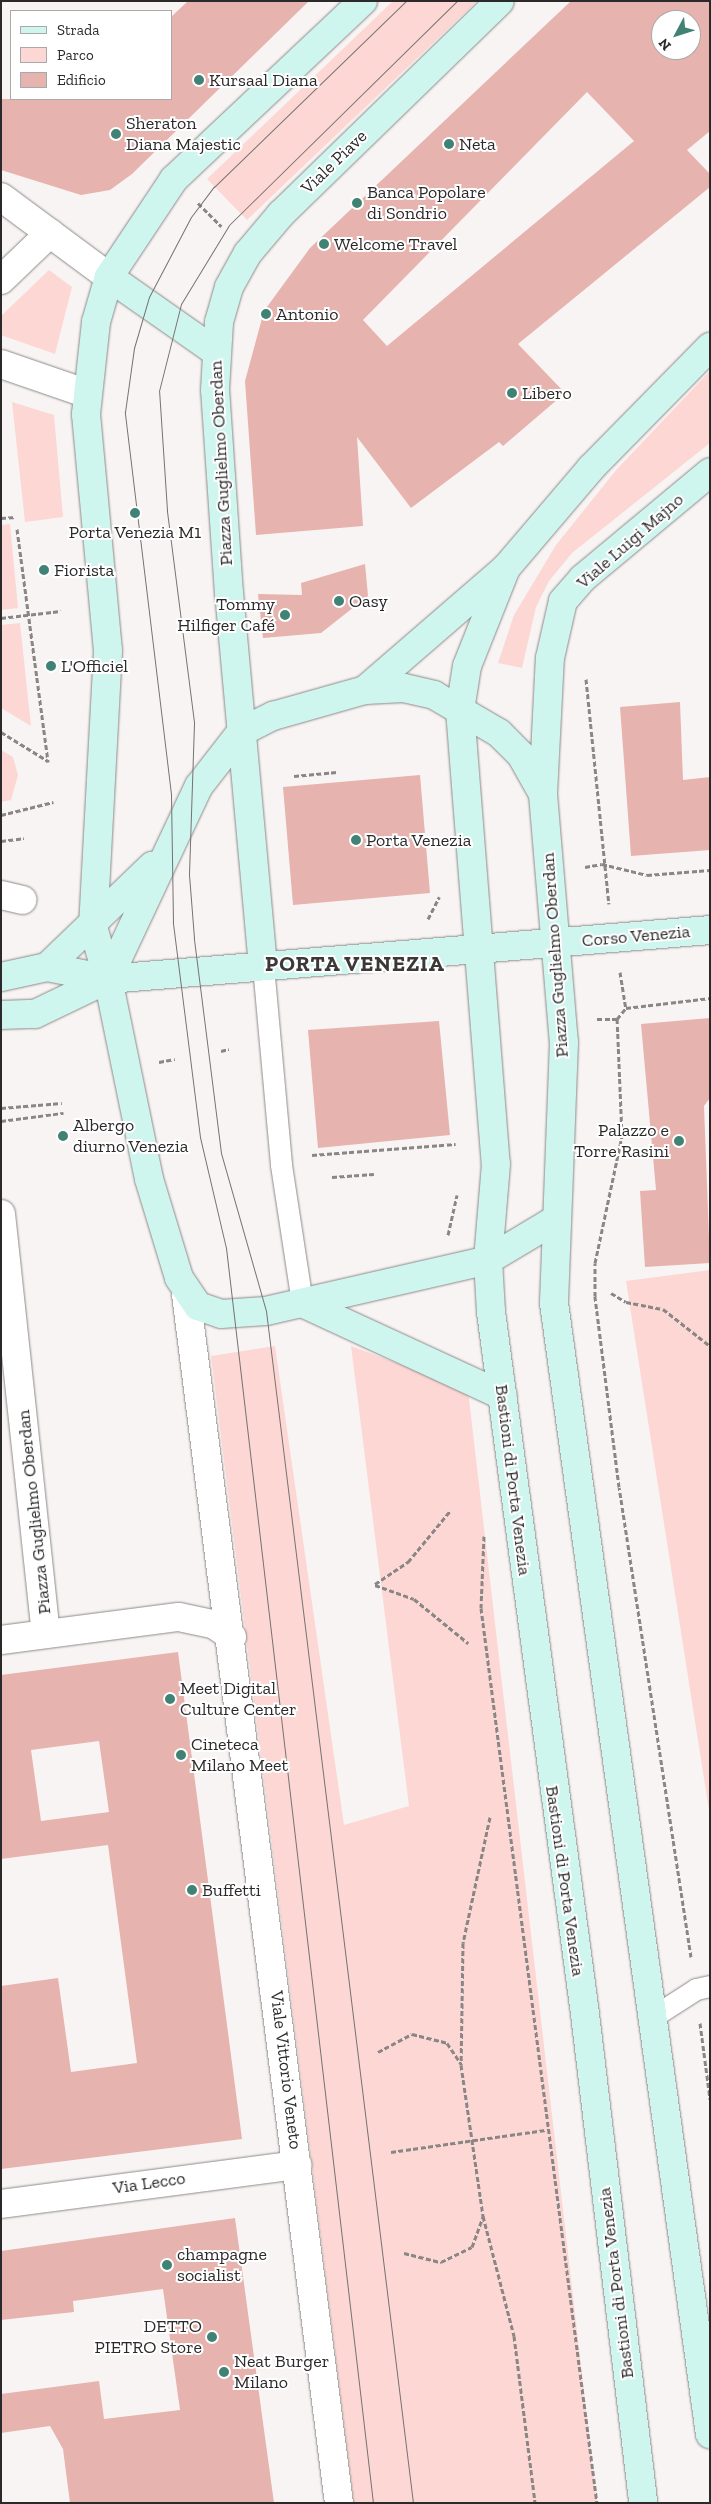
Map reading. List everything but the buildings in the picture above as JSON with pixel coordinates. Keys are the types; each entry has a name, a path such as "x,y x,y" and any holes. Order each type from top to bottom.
{"main road":[{"path":"363,1 174,179 109,277 96,322 85,393 108,650 93,927 108,979 143,1157 186,1294 203,1309 221,1314 302,1303 488,1260 554,1220"},
{"name":"Viale Piave","path":"216,352 229,287 248,253 280,214 500,1"},
{"name":"Piazza Guglielmo Oberdan","path":"109,277 216,352 241,732 263,966"},
{"path":"365,690 506,568 590,468 710,347"},
{"name":"Viale Luigi Majno","path":"543,794 550,658 554,625 563,601 583,578 710,472"},
{"path":"488,1260 496,1164 460,710 467,666 506,568"},
{"name":"Piazza Guglielmo Oberdan","path":"108,979 166,851 199,786 241,732 306,704 365,690 404,688 434,695 499,734 521,754 543,794 564,1042 554,1220"},
{"name":"Piazza Guglielmo Oberdan","path":"48,967 93,927 166,851"},
{"name":"Corso Venezia","path":"263,966 710,930"},
{"path":"1,977 48,967 108,979 263,966"},
{"path":"1,1015 35,1014 108,979"},
{"path":"554,1220 554,1303 654,2016 710,2434"},
{"name":"Bastioni di Porta Venezia","path":"488,1260 503,1396 643,2503"},
{"path":"302,1303 503,1396"}],"street":[{"path":"1,197 109,277"},
{"path":"1,280 50,233"},
{"path":"1,364 85,393"},
{"name":"Piazza Guglielmo Oberdan","path":"1,1214 46,1634 179,1617 213,1624 232,1637"},
{"path":"186,1294 232,1637"},
{"path":"1,1640 46,1634"},
{"name":"Viale Vittorio Veneto","path":"232,1637 340,2503"},
{"name":"Via Lecco","path":"1,2204 297,2165"}],"lane":[{"name":"Piazza Guglielmo Oberdan","path":"263,966 281,1165 302,1303"},
{"path":"654,2016 703,1988"}],"path":[{"path":"198,203 221,226"},
{"path":"1,518 16,516"},
{"path":"1,732 48,762 26,616 17,529"},
{"path":"1,618 61,612"},
{"path":"586,673 602,864 633,874 710,870"},
{"path":"294,776 337,772"},
{"path":"1,815 53,802"},
{"path":"1,841 24,838"},
{"path":"710,998 626,1008 617,1019 622,1136 594,1271 619,1487 703,1988 710,2099"},
{"path":"221,1050 229,1049"},
{"path":"159,1062 176,1059"},
{"path":"1,1108 62,1103"},
{"path":"1,1121 63,1113"},
{"path":"309,1156 456,1144"},
{"path":"332,1176 374,1174"},
{"path":"611,1293 626,1302 663,1309 710,1346"},
{"path":"450,1511 408,1562 374,1585 414,1599 468,1643"},
{"path":"484,1530 480,1608 545,2130 597,2503"},
{"path":"490,1817 463,1943 461,2065 483,2216 514,2336 535,2503"},
{"path":"378,2052 412,2034 447,2043 461,2065"},
{"path":"391,2152 545,2130"},
{"path":"404,2253 441,2262 472,2247 483,2216"}],"green space":[{"path":"393,1 477,1 247,220 207,179"},
{"path":"49,270 72,287 55,354 1,335 1,316"},
{"path":"710,371 710,443 572,553 549,581 536,607 522,668 498,663 514,615 556,545 617,469"},
{"path":"12,402 54,415 63,517 25,522"},
{"path":"10,524 18,608 1,610 1,525"},
{"path":"20,623 31,726 1,708 1,625"},
{"path":"1,750 13,757 18,775 11,800 1,802"},
{"path":"710,1270 710,1817 626,1281"},
{"path":"275,1346 344,1825 409,1806 351,1346 468,1390 597,2503 354,2503 211,1356"}],"tram line":[{"path":"373,2503 226,1248 200,1137 173,922 171,794 125,412 134,348 149,297 191,217 214,187 406,1"},
{"path":"413,2503 266,1311 221,1153 194,938 189,874 194,722 167,510 159,391 181,304 229,225 457,1"}],"place":[{"name":"Kursaal Diana","path":"199,80"},
{"name":"Sheraton Diana Majestic","path":"116,134"},
{"name":"Neta","path":"449,144"},
{"name":"Banca Popolare di Sondrio","path":"357,203"},
{"name":"Welcome Travel","path":"324,244"},
{"name":"Antonio","path":"266,314"},
{"name":"Libero","path":"512,393"},
{"name":"Porta Venezia M1","path":"135,513"},
{"name":"Fiorista","path":"44,570"},
{"name":"Oasy","path":"339,601"},
{"name":"Tommy Hilfiger Café","path":"285,615"},
{"name":"L'Officiel","path":"51,666"},
{"name":"Porta Venezia","path":"356,840"},
{"name":"Albergo diurno Venezia","path":"63,1136"},
{"name":"Palazzo e Torre Rasini","path":"679,1141"},
{"name":"Meet Digital Culture Center","path":"170,1699"},
{"name":"Cineteca Milano Meet","path":"181,1755"},
{"name":"Buffetti","path":"192,1890"},
{"name":"champagne socialist","path":"167,2265"},
{"name":"DETTO PIETRO Store","path":"212,2337"},
{"name":"Neat Burger Milano","path":"224,2372"}],"district":[{"name":"PORTA VENEZIA","path":"355,964"}]}
